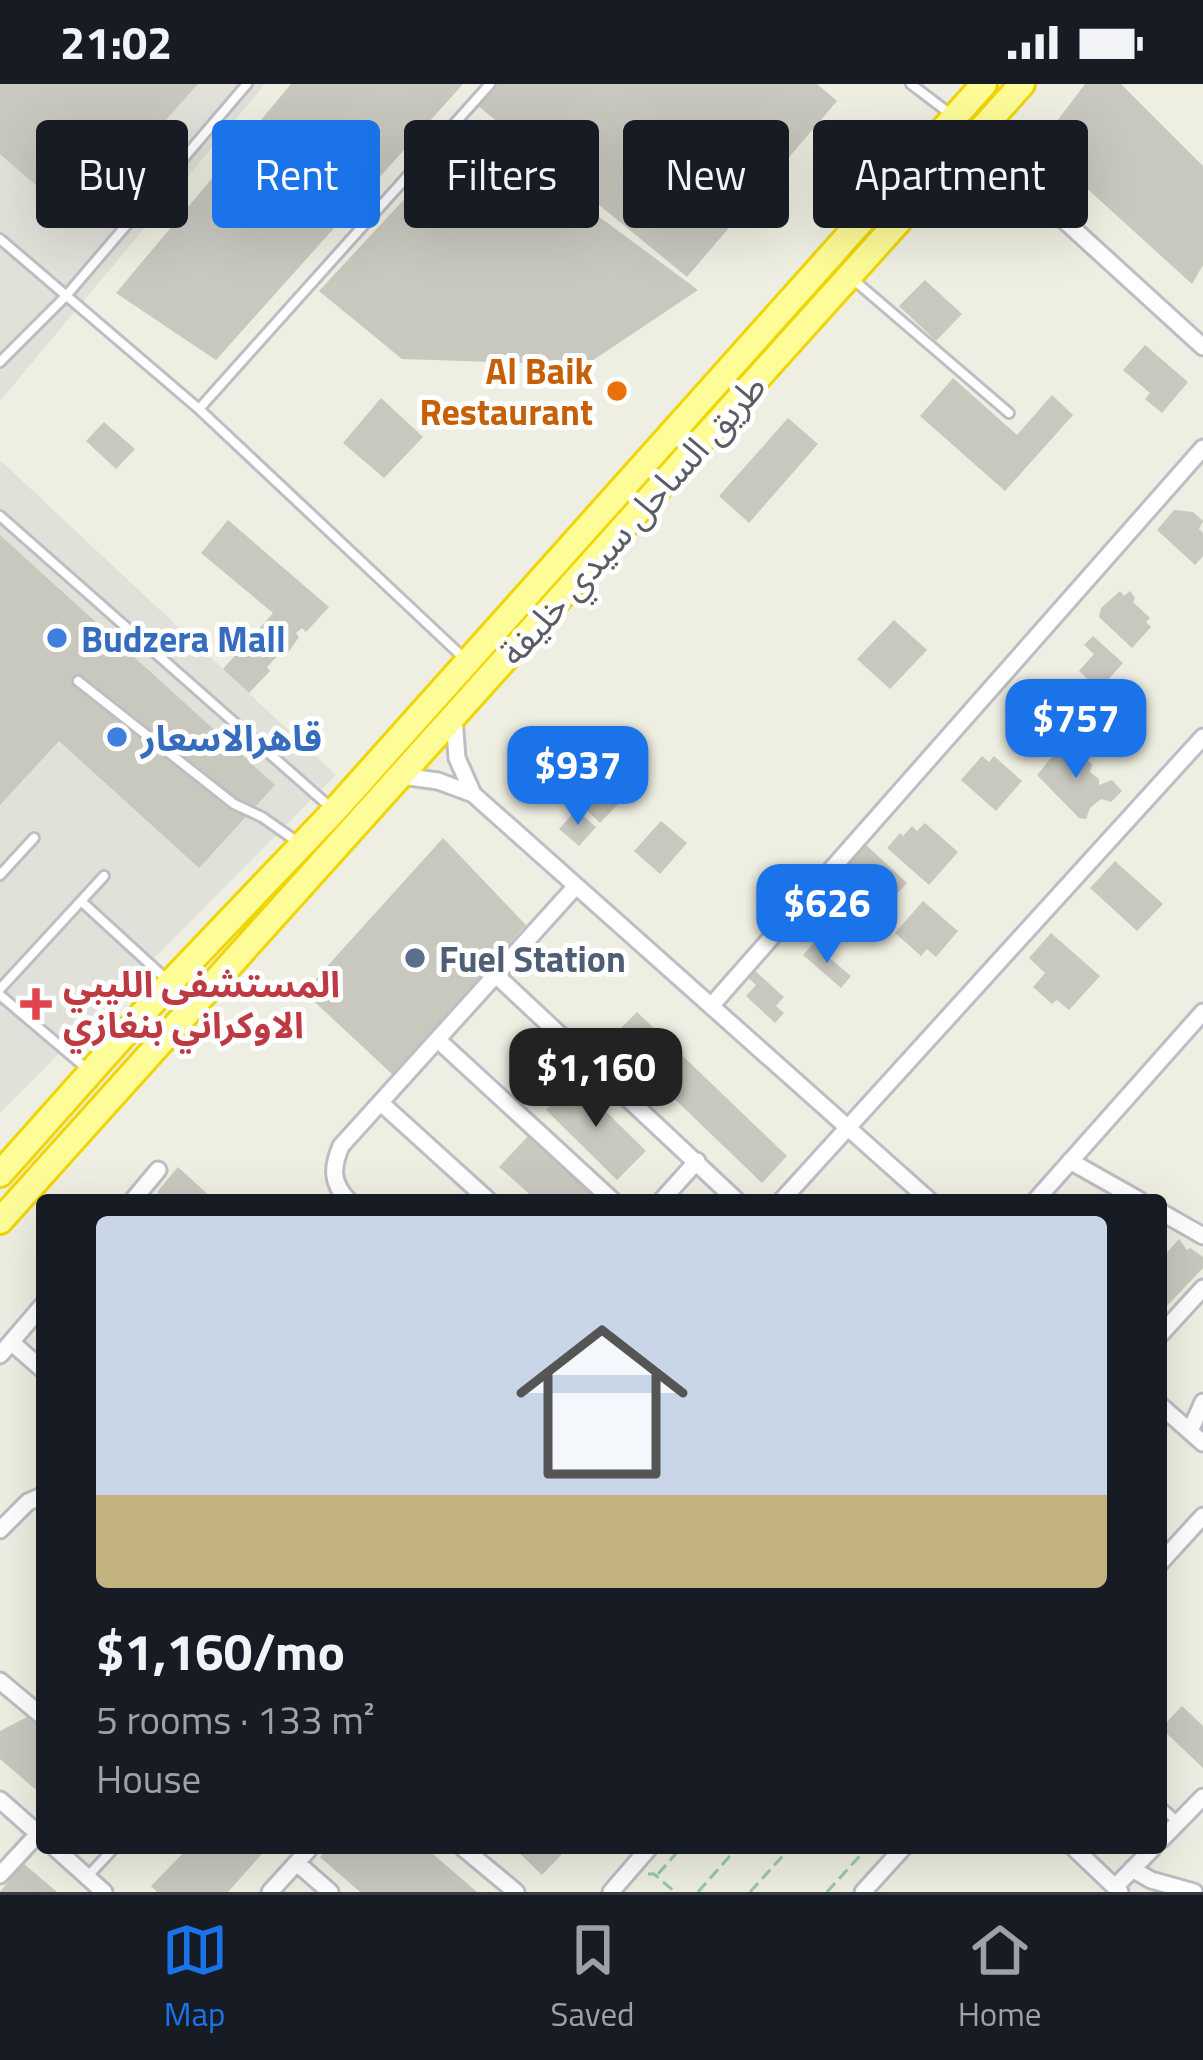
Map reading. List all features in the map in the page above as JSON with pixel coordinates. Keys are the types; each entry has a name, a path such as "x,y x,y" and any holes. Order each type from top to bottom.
{"highway":[{"path":"1,1170 334,811 984,84"},
{"name":"طريق الساحل سيدي خليفة","path":"990,120 1022,84"},
{"name":"طريق الساحل سيدي خليفة","path":"0,1221 892,228"}],"street":[{"path":"1073,228 1203,347"},
{"path":"711,1006 1203,448"},
{"path":"454,718 458,758 473,794"},
{"path":"788,1194 1203,737"},
{"path":"402,776 438,781 473,794 922,1194"},
{"path":"344,1194 334,1177 341,1146 576,886"},
{"path":"496,975 730,1194"},
{"path":"1041,1194 1203,1012"},
{"path":"438,1040 605,1194"},
{"path":"381,1103 481,1194"},
{"path":"667,1194 697,1161"},
{"path":"1070,1161 1128,1194"},
{"path":"138,1194 158,1170"},
{"path":"1167,1215 1203,1236"},
{"path":"1167,1327 1203,1288"},
{"path":"36,1313 6,1348 36,1366"},
{"path":"1190,1431 1203,1402"},
{"path":"1167,1411 1203,1443"},
{"path":"0,1530 36,1499"},
{"path":"1167,1555 1203,1516"},
{"path":"0,1681 36,1711"},
{"path":"1167,1834 1203,1797"},
{"path":"0,1800 36,1832"},
{"path":"0,1875 36,1839"},
{"path":"61,1854 96,1887"},
{"path":"270,1892 304,1854"},
{"path":"470,1854 516,1892"},
{"path":"611,1892 644,1854"},
{"path":"863,1892 898,1854"},
{"path":"1080,1854 1117,1889 1147,1854"},
{"path":"297,1862 331,1892"},
{"path":"1132,1869 1151,1880 1194,1892"}],"lane":[{"path":"0,362 65,297 248,84"},
{"path":"199,409 490,84"},
{"path":"911,84 954,117"},
{"path":"0,239 199,409 468,662"},
{"path":"849,276 1009,413"},
{"path":"0,516 334,811"},
{"path":"78,681 234,804 302,845"},
{"path":"0,874 34,838"},
{"path":"92,1072 0,992 104,876"},
{"path":"81,901 170,983"},
{"path":"1167,1812 1178,1822"},
{"path":"96,1887 111,1854"}],"path":[{"path":"657,1876 676,1854"},
{"path":"698,1892 732,1854"},
{"path":"750,1892 783,1854"},
{"path":"827,1892 862,1854"},
{"path":"647,1875 657,1876 675,1892"}],"shaded area":[{"path":"0,84 265,84 235,120 212,120 212,147 188,176 188,120 36,120 36,228 145,228 0,401"},
{"path":"0,460 336,775 0,1113"}],"building":[{"path":"0,84 198,84 166,120 36,120 36,185 0,154"},
{"path":"291,84 463,84 431,120 404,120 404,150 380,177 380,120 261,120"},
{"path":"497,84 817,84 837,101 821,120 813,120 813,129 789,157 789,120 623,120 623,225 599,205 599,120 495,120 477,105"},
{"path":"1085,84 1121,84 1203,166 1203,265 1192,284 1088,190 1088,120 1058,120"},
{"path":"212,178 212,228 334,228 216,360 116,293 170,228 188,228 188,207"},
{"path":"404,199 404,228 599,228 599,217 698,290 586,365 402,359 319,291"},
{"path":"627,228 729,228 687,277"},
{"path":"925,280 962,314 936,341 899,306"},
{"path":"1145,345 1188,382 1162,413 1145,399 1150,393 1123,370"},
{"path":"953,378 1017,435 1052,395 1073,415 1005,491 920,416"},
{"path":"381,398 423,437 384,478 343,443"},
{"path":"788,418 818,444 749,523 719,496"},
{"path":"104,422 135,449 116,469 86,441"},
{"path":"1174,510 1193,512 1203,521 1199,529 1203,556 1195,565 1157,530"},
{"path":"228,520 329,607 306,632 302,628 296,633 299,637 288,653 283,650 249,693 223,669 273,613 201,553"},
{"name":"Budzera Mall","path":"0,535 275,785 199,868 59,741 0,805"},
{"path":"1120,591 1124,596 1130,591 1133,602 1150,618 1146,622 1151,627 1132,648 1099,617 1101,608"},
{"path":"894,620 927,650 890,689 857,659"},
{"path":"1093,636 1123,663 1099,690 1079,671 1094,654 1084,645"},
{"path":"1065,741 1092,764 1090,772 1099,785 1112,780 1122,791 1111,802 1101,799 1086,819 1079,818 1037,775"},
{"path":"982,756 989,762 994,756 1022,781 996,811 961,780"},
{"path":"608,771 625,797 600,823 578,802"},
{"path":"576,810 596,827 579,846 559,829"},
{"path":"661,821 687,843 660,874 634,851"},
{"path":"925,823 958,852 929,885 887,848 900,833 903,836 912,826 917,831"},
{"name":"Fuel Station","path":"443,838 526,925 393,1075 304,992"},
{"path":"865,844 907,883 876,916 834,878"},
{"path":"1115,861 1163,904 1137,931 1090,888"},
{"path":"923,901 958,931 936,957 927,949 921,956 895,933"},
{"path":"1051,933 1100,976 1069,1010 1057,1000 1052,1004 1033,987 1045,973 1029,958"},
{"path":"813,944 851,976 841,988 803,955"},
{"path":"754,970 784,997 776,1006 784,1013 775,1023 746,996 756,985 747,977"},
{"path":"637,1012 787,1156 762,1183 611,1038"},
{"path":"575,1081 646,1151 617,1180 546,1110"},
{"path":"529,1135 593,1194 529,1194 499,1167"},
{"path":"178,1167 207,1194 158,1194"},
{"path":"1179,1239 1187,1250 1203,1257 1203,1268 1167,1306 1167,1252"},
{"path":"1182,1706 1203,1726 1203,1768 1167,1734 1167,1722"},
{"path":"29,1716 36,1722 36,1790 0,1759 0,1731"},
{"path":"182,1854 262,1854 228,1892 157,1892 151,1886"},
{"path":"433,1854 477,1892 360,1892 320,1857"},
{"path":"520,1854 562,1854 542,1875"},
{"path":"23,1863 57,1892 0,1892"}],"place":[{"name":"Al Baik Restaurant","path":"617,391"},
{"name":"Budzera Mall","path":"57,638"},
{"name":"قاهرالاسعار","path":"117,737"},
{"name":"Fuel Station","path":"415,958"},
{"name":"المستشفى الليبي الاوكراني بنغازي","path":"36,1004"}]}
